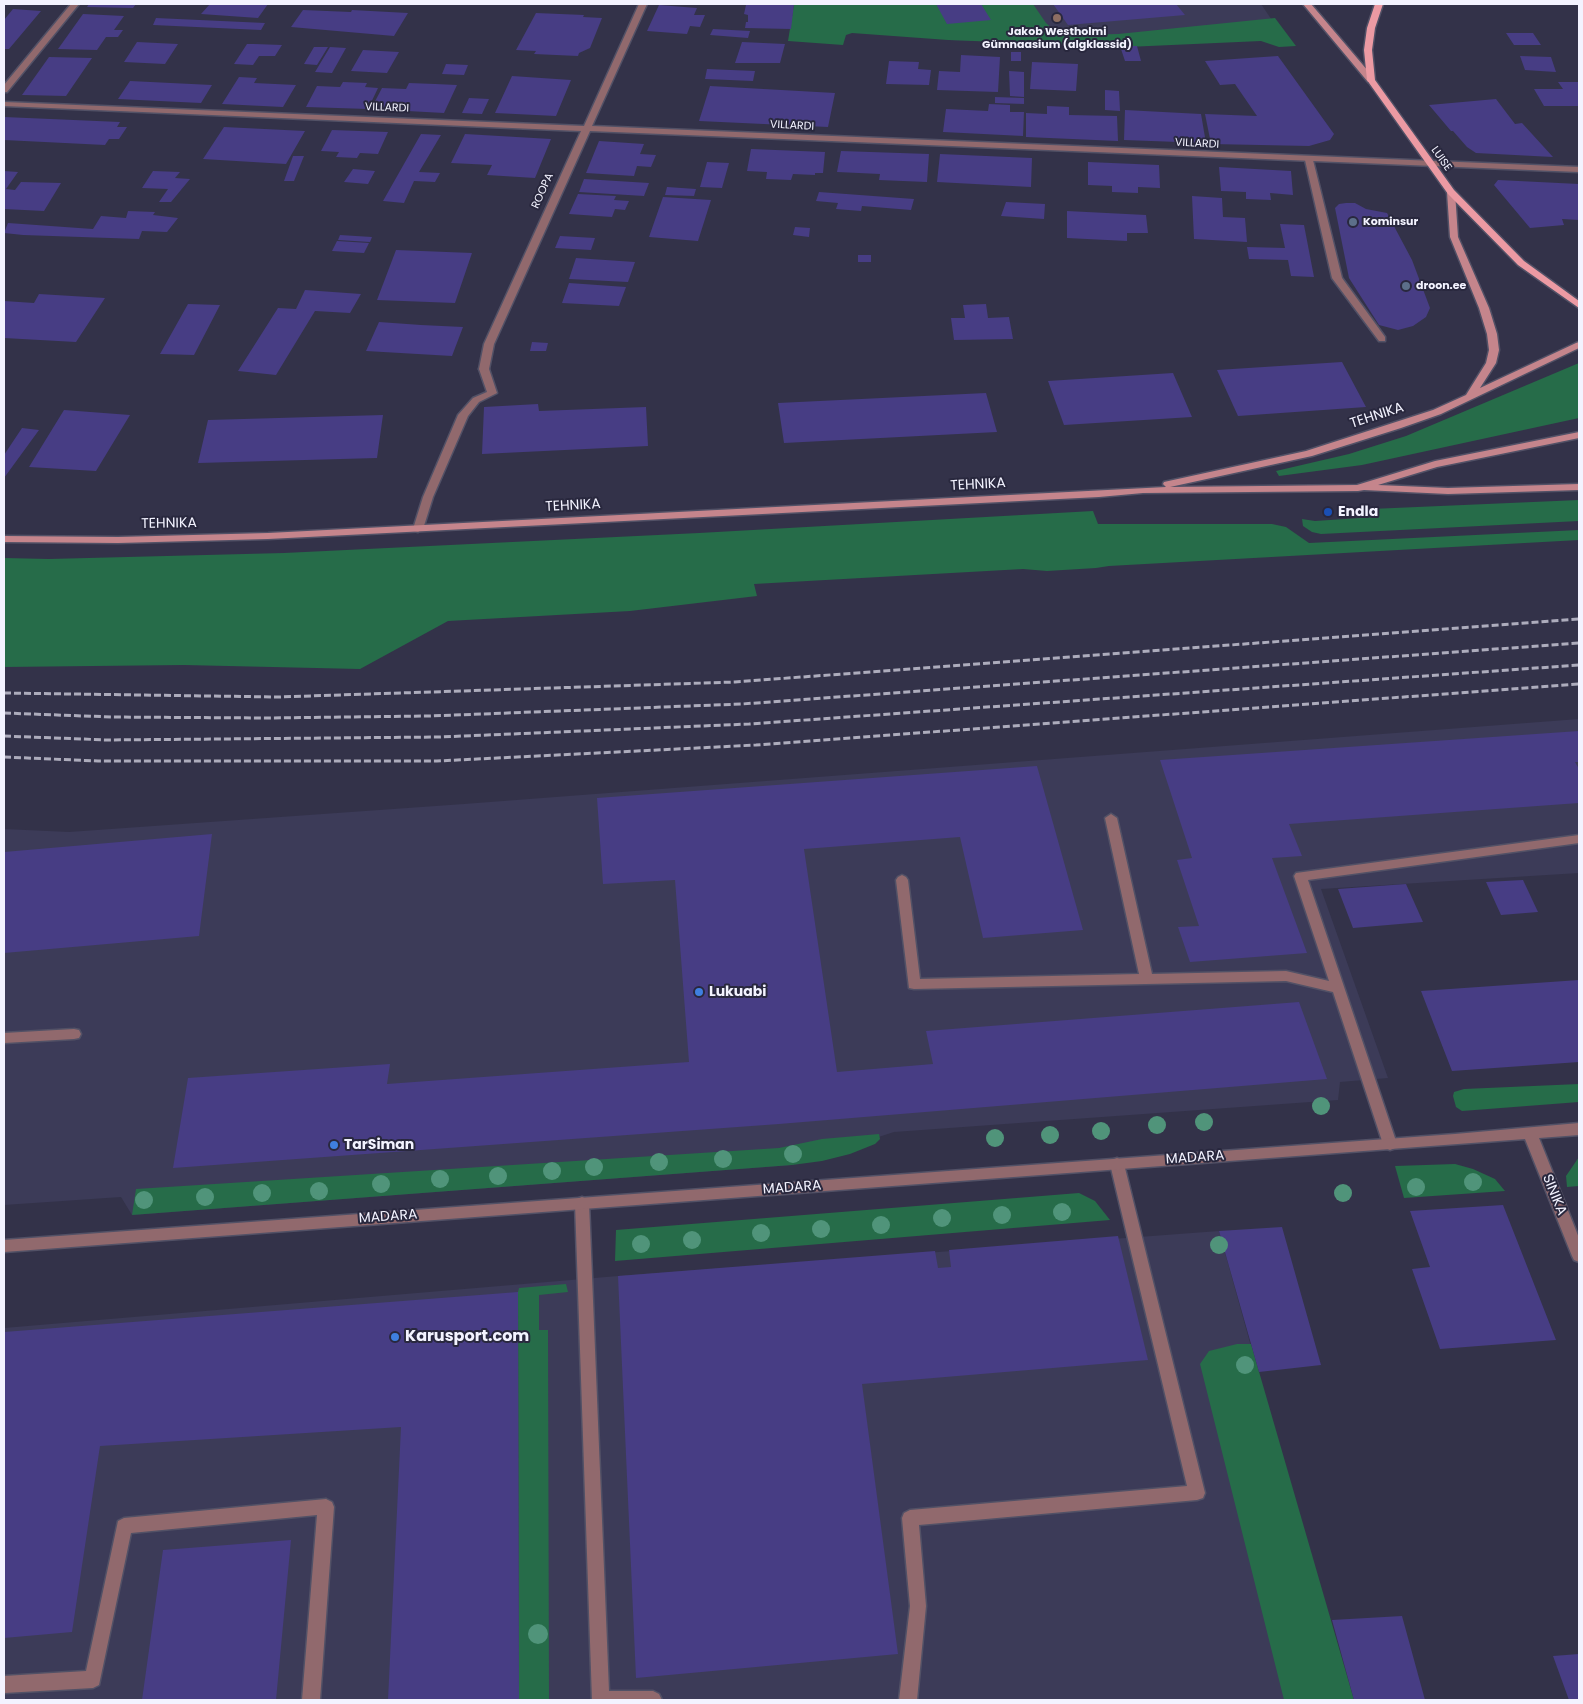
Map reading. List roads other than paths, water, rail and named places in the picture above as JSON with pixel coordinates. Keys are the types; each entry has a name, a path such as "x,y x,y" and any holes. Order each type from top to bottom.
{"main road":[{"name":"LUISE","path":"1307,4 1371,80 1451,192 1521,263 1579,305"},
{"path":"1371,80 1368,50 1370,28 1378,4"},
{"path":"1451,192 1454,236 1484,308 1492,334 1494,350 1491,363 1470,396"},
{"name":"TEHNIKA","path":"1144,490 1308,454 1397,426 1437,412 1579,345"},
{"name":"TEHNIKA","path":"4,539 118,540 249,537 1099,494 1144,490 1358,488 1435,464 1579,435"},
{"path":"1358,488 1448,491 1579,487"}],"street":[{"path":"4,90 75,4"},
{"name":"ROOPA","path":"418,529 428,497 463,415 476,400 492,393 484,369 488,344 643,4"},
{"name":"VILLARDI","path":"4,104 1579,170"},
{"path":"1310,160 1337,278 1382,339"},
{"path":"1111,818 1147,979"},
{"path":"1390,1144 1300,876 1579,839"},
{"path":"902,880 914,984 1286,976 1338,988"},
{"path":"4,1038 74,1034"},
{"name":"MADARA","path":"4,1246 1579,1129"},
{"name":"SINIKA","path":"1530,1133 1579,1256"},
{"path":"908,1700 918,1606 910,1518 1197,1493 1117,1164"},
{"path":"582,1203 601,1700 653,1700"},
{"path":"4,1685 93,1679 124,1526 326,1507 311,1700"}],"railway":[{"path":"4,693 278,697 735,682 1579,619"},
{"path":"4,713 111,717 269,718 429,716 742,704 1579,643"},
{"path":"4,736 107,740 440,737 749,724 1579,665"},
{"path":"4,757 98,761 437,761 756,745 1579,684"}],"place":[{"name":"Jakob Westholmi Gümnaasium (algklassid)","path":"1057,18"},
{"name":"Kominsur","path":"1353,222"},
{"name":"droon.ee","path":"1406,286"},
{"name":"Endla","path":"1328,512"},
{"name":"Lukuabi","path":"699,992"},
{"name":"TarSiman","path":"334,1145"},
{"name":"Karusport.com","path":"395,1337"}]}
